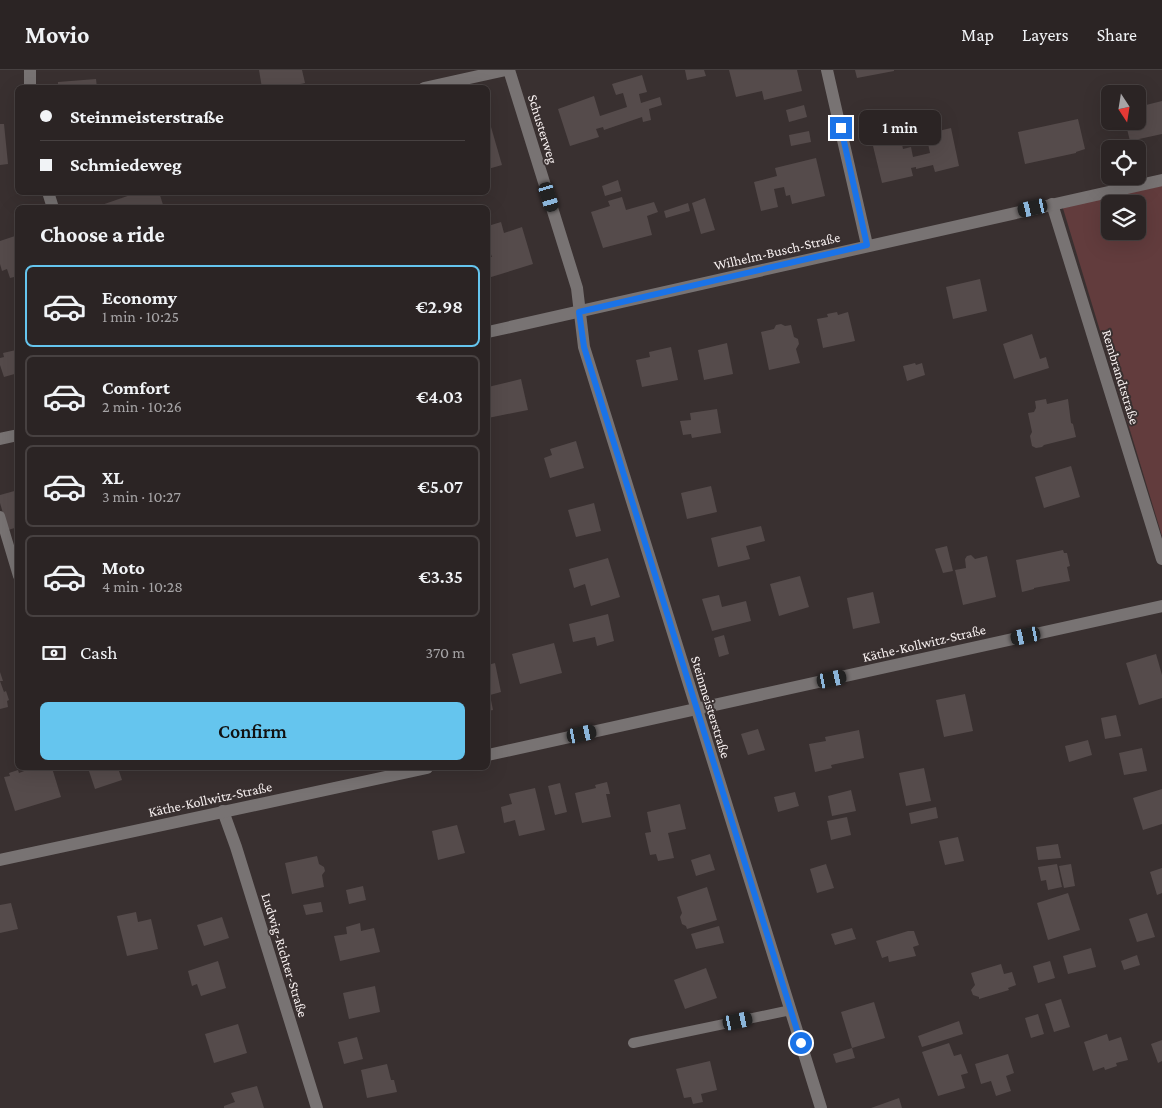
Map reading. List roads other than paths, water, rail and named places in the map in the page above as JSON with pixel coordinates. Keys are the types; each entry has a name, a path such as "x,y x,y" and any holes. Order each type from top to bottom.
{"street":[{"path":"30,70 30,85"},
{"path":"438,85 507,70"},
{"name":"Schusterweg","path":"507,70 577,288 579,312"},
{"path":"827,70 867,245"},
{"name":"Wilhelm-Busch-Straße","path":"490,332 1162,180"},
{"name":"Rembrandtstraße","path":"1052,204 1162,559"},
{"name":"Steinmeisterstraße","path":"579,312 584,347 821,1108"},
{"path":"0,439 15,436"},
{"name":"Käthe-Kollwitz-Straße","path":"490,755 1162,606"},
{"name":"Käthe-Kollwitz-Straße","path":"0,860 418,770"},
{"name":"Ludwig-Richter-Straße","path":"223,812 236,847 317,1108"}],"lane":[{"path":"0,516 15,566"},
{"path":"633,1043 790,1010"}]}
